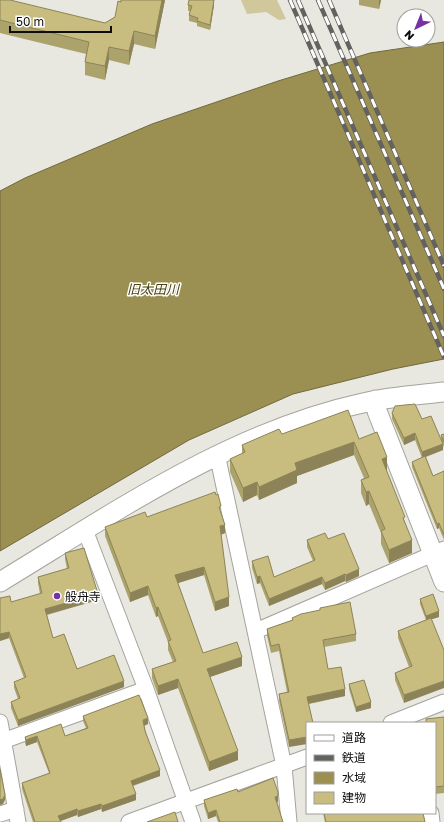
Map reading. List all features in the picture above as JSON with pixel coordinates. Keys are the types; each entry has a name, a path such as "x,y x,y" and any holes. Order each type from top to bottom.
{"street":[{"path":"0,582 85,530 217,454 303,419 375,400 444,393"},
{"path":"375,400 377,411 438,551 444,582"},
{"path":"217,454 284,766 289,822"},
{"path":"85,530 146,689 192,822"},
{"path":"256,631 438,551"},
{"path":"4,741 146,689"},
{"path":"396,722 418,718 444,702"},
{"path":"0,722 17,816 0,814"},
{"path":"129,822 306,757"}],"shaded area":[{"path":"241,0 277,0 286,19 279,20 266,12 247,14"}],"water":[{"name":"旧太田川","path":"444,42 444,359 393,369 293,394 189,440 0,551 0,191 25,178 152,124 278,81 370,53 404,48 436,48 436,43"}],"building":[{"path":"0,0 10,0 105,23 115,17 118,1 162,0 155,36 134,31 129,51 109,47 105,66 85,62 89,42 0,20"},
{"path":"189,0 214,0 210,25 197,21 198,18 189,15 192,6 188,5"},
{"path":"415,404 422,419 431,416 443,444 422,452 415,433 404,438 392,413 395,406"},
{"path":"348,410 359,439 377,432 387,457 382,459 405,517 403,518 412,540 389,550 381,531 385,529 369,491 366,492 361,480 369,477 354,442 295,463 297,470 259,487 257,482 243,488 230,459 245,452 242,445 279,429 282,434"},
{"path":"444,434 444,442 441,435"},
{"path":"425,456 433,476 444,471 444,535 439,523 437,524 412,462"},
{"path":"215,492 216,495 218,494 221,506 219,507 225,525 220,526 229,597 215,602 204,567 175,575 203,653 237,642 242,657 207,669 238,751 209,762 178,679 158,686 152,669 176,661 168,641 171,640 158,607 156,608 148,586 130,593 105,527 145,512 147,517"},
{"path":"325,533 328,539 344,533 359,569 325,583 322,577 269,599 260,576 257,577 252,561 268,556 274,577 315,560 307,540"},
{"path":"84,548 98,594 45,609 53,638 64,634 77,669 114,655 124,681 18,720 11,702 20,698 14,682 26,677 9,632 0,634 0,598 10,596 11,602 42,593 38,577 69,568 65,553"},
{"path":"433,594 439,611 426,616 420,599"},
{"path":"350,602 356,634 323,640 328,669 341,667 345,689 307,697 313,722 306,722 306,737 289,740 279,694 289,692 279,644 271,646 267,629 293,620 292,618 301,614 320,610 320,608"},
{"path":"431,618 444,650 444,681 404,695 395,673 412,666 398,631"},
{"path":"364,680 371,702 356,707 349,684"},
{"path":"139,695 148,718 143,720 145,731 160,770 131,781 136,794 102,806 101,804 78,811 77,809 58,816 61,822 35,822 22,783 50,773 37,736 26,740 25,737 61,724 65,736 88,728 83,716"},
{"path":"444,717 444,786 436,787 436,722 426,722 426,719"},
{"path":"0,769 5,795 3,799 0,800"},
{"path":"273,778 278,792 278,796 275,797 283,822 220,822 216,810 208,813 204,800 237,789 238,792"},
{"path":"175,812 178,822 147,822"},
{"path":"324,814 423,814 425,822 326,822"}],"railway":[{"path":"290,0 444,357"},
{"path":"298,0 444,336"},
{"path":"318,0 444,289"},
{"path":"329,0 444,266"}],"place":[{"name":"般舟寺","path":"57,596"}]}
